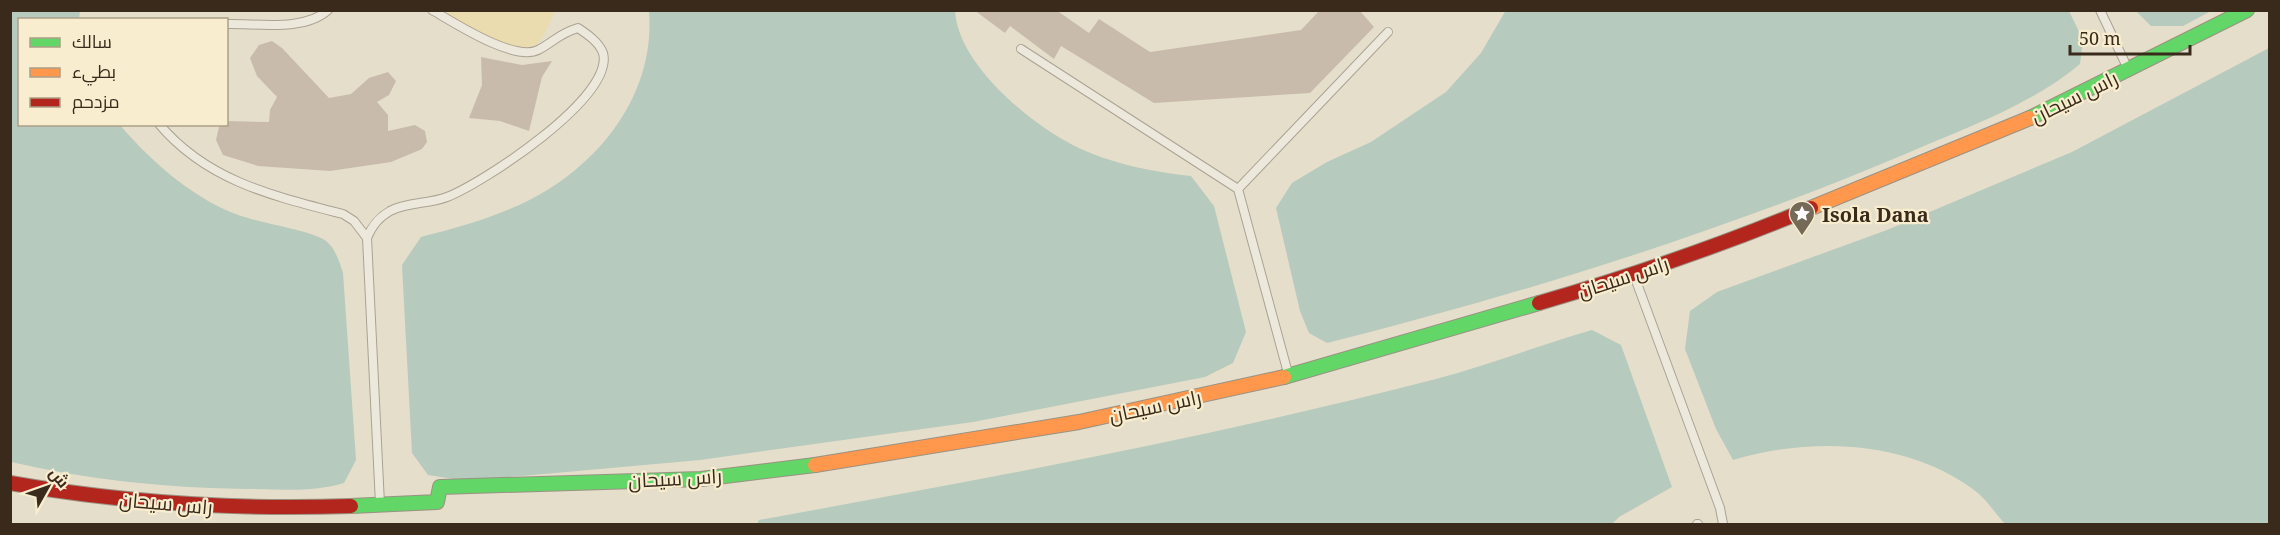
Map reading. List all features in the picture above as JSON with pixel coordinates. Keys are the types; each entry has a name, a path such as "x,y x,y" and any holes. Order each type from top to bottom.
{"street":[{"name":"راس سيحان","path":"10,483 106,498 193,507 265,509 380,506 437,502 440,487 701,478 830,463 1079,422 1289,376 1634,275 1739,238 2050,110 2247,10"}],"lane":[{"path":"228,24 301,22 321,16 328,10"},
{"path":"380,506 367,238 379,217 393,209 446,198 475,183 522,151 562,120 590,93 602,69 603,54 591,36 578,28 561,33 536,51 516,51 476,36 432,10"},
{"path":"2100,10 2129,71"},
{"path":"1238,189 1388,32"},
{"path":"1020,49 1238,189 1289,376"},
{"path":"161,126 195,160 236,182 343,214 354,221 367,238"},
{"path":"1634,275 1710,478 1723,525"}],"sand":[{"path":"437,11 555,11 536,46 514,55"}],"shaded area":[{"path":"11,10 80,11 79,18 18,18 18,126 121,126 161,167 212,203 230,212 297,230 327,242 334,250 343,273 356,460 344,483 296,490 188,487 129,482 11,462"},
{"path":"1506,10 2069,11 2083,40 2080,64 2040,92 2018,104 1903,155 1762,210 1691,236 1546,283 1400,324 1327,343 1309,333 1300,311 1276,208 1292,183 1327,162 1371,142 1446,92 1481,53"},
{"path":"649,11 955,11 960,32 970,54 986,75 1026,114 1047,130 1088,152 1113,161 1191,176 1214,206 1246,332 1233,363 1205,377 973,422 700,460 466,481 428,475 412,453 402,265 421,237 503,212 534,198 571,173 592,155 624,113 636,90 645,65 649,38"},
{"path":"2136,11 2211,11 2183,26 2151,26"},
{"path":"2269,48 2269,524 2005,524 1978,493 1952,475 1923,462 1892,453 1828,446 1764,452 1733,460 1716,429 1685,349 1690,311 1717,292 1887,230 2072,152"},
{"path":"1592,330 1621,345 1672,487 1619,517 1612,524 757,524 759,520 1014,473 1268,420 1436,379"}],"building":[{"path":"974,10 1056,10 1089,33 1099,19 1150,52 1301,30 1320,10 1359,10 1374,27 1310,93 1154,103 1061,46 1054,59 1010,26 1005,33"},
{"path":"272,41 282,48 329,98 351,94 369,78 388,72 396,81 389,95 377,102 388,115 388,131 415,125 425,131 427,142 422,149 391,162 330,171 258,166 223,155 216,140 219,127 228,126 228,121 269,122 270,110 277,97 257,76 250,58 259,45"},
{"path":"481,57 522,65 552,61 542,77 529,131 500,121 469,118 482,85"}],"traffic: fast":[{"path":"2030,118 2247,10"},
{"path":"1284,377 1539,303"},
{"path":"351,506 437,502 440,487 701,479 815,465"}],"traffic: slow":[{"path":"1811,208 2030,118"},
{"path":"815,465 1079,422 1284,377"}],"traffic: jam":[{"path":"1539,303 1676,259 1811,208"},
{"path":"10,483 95,496 180,504 265,507 351,506"}],"place":[{"name":"Isola Dana","path":"1802,237"}]}
